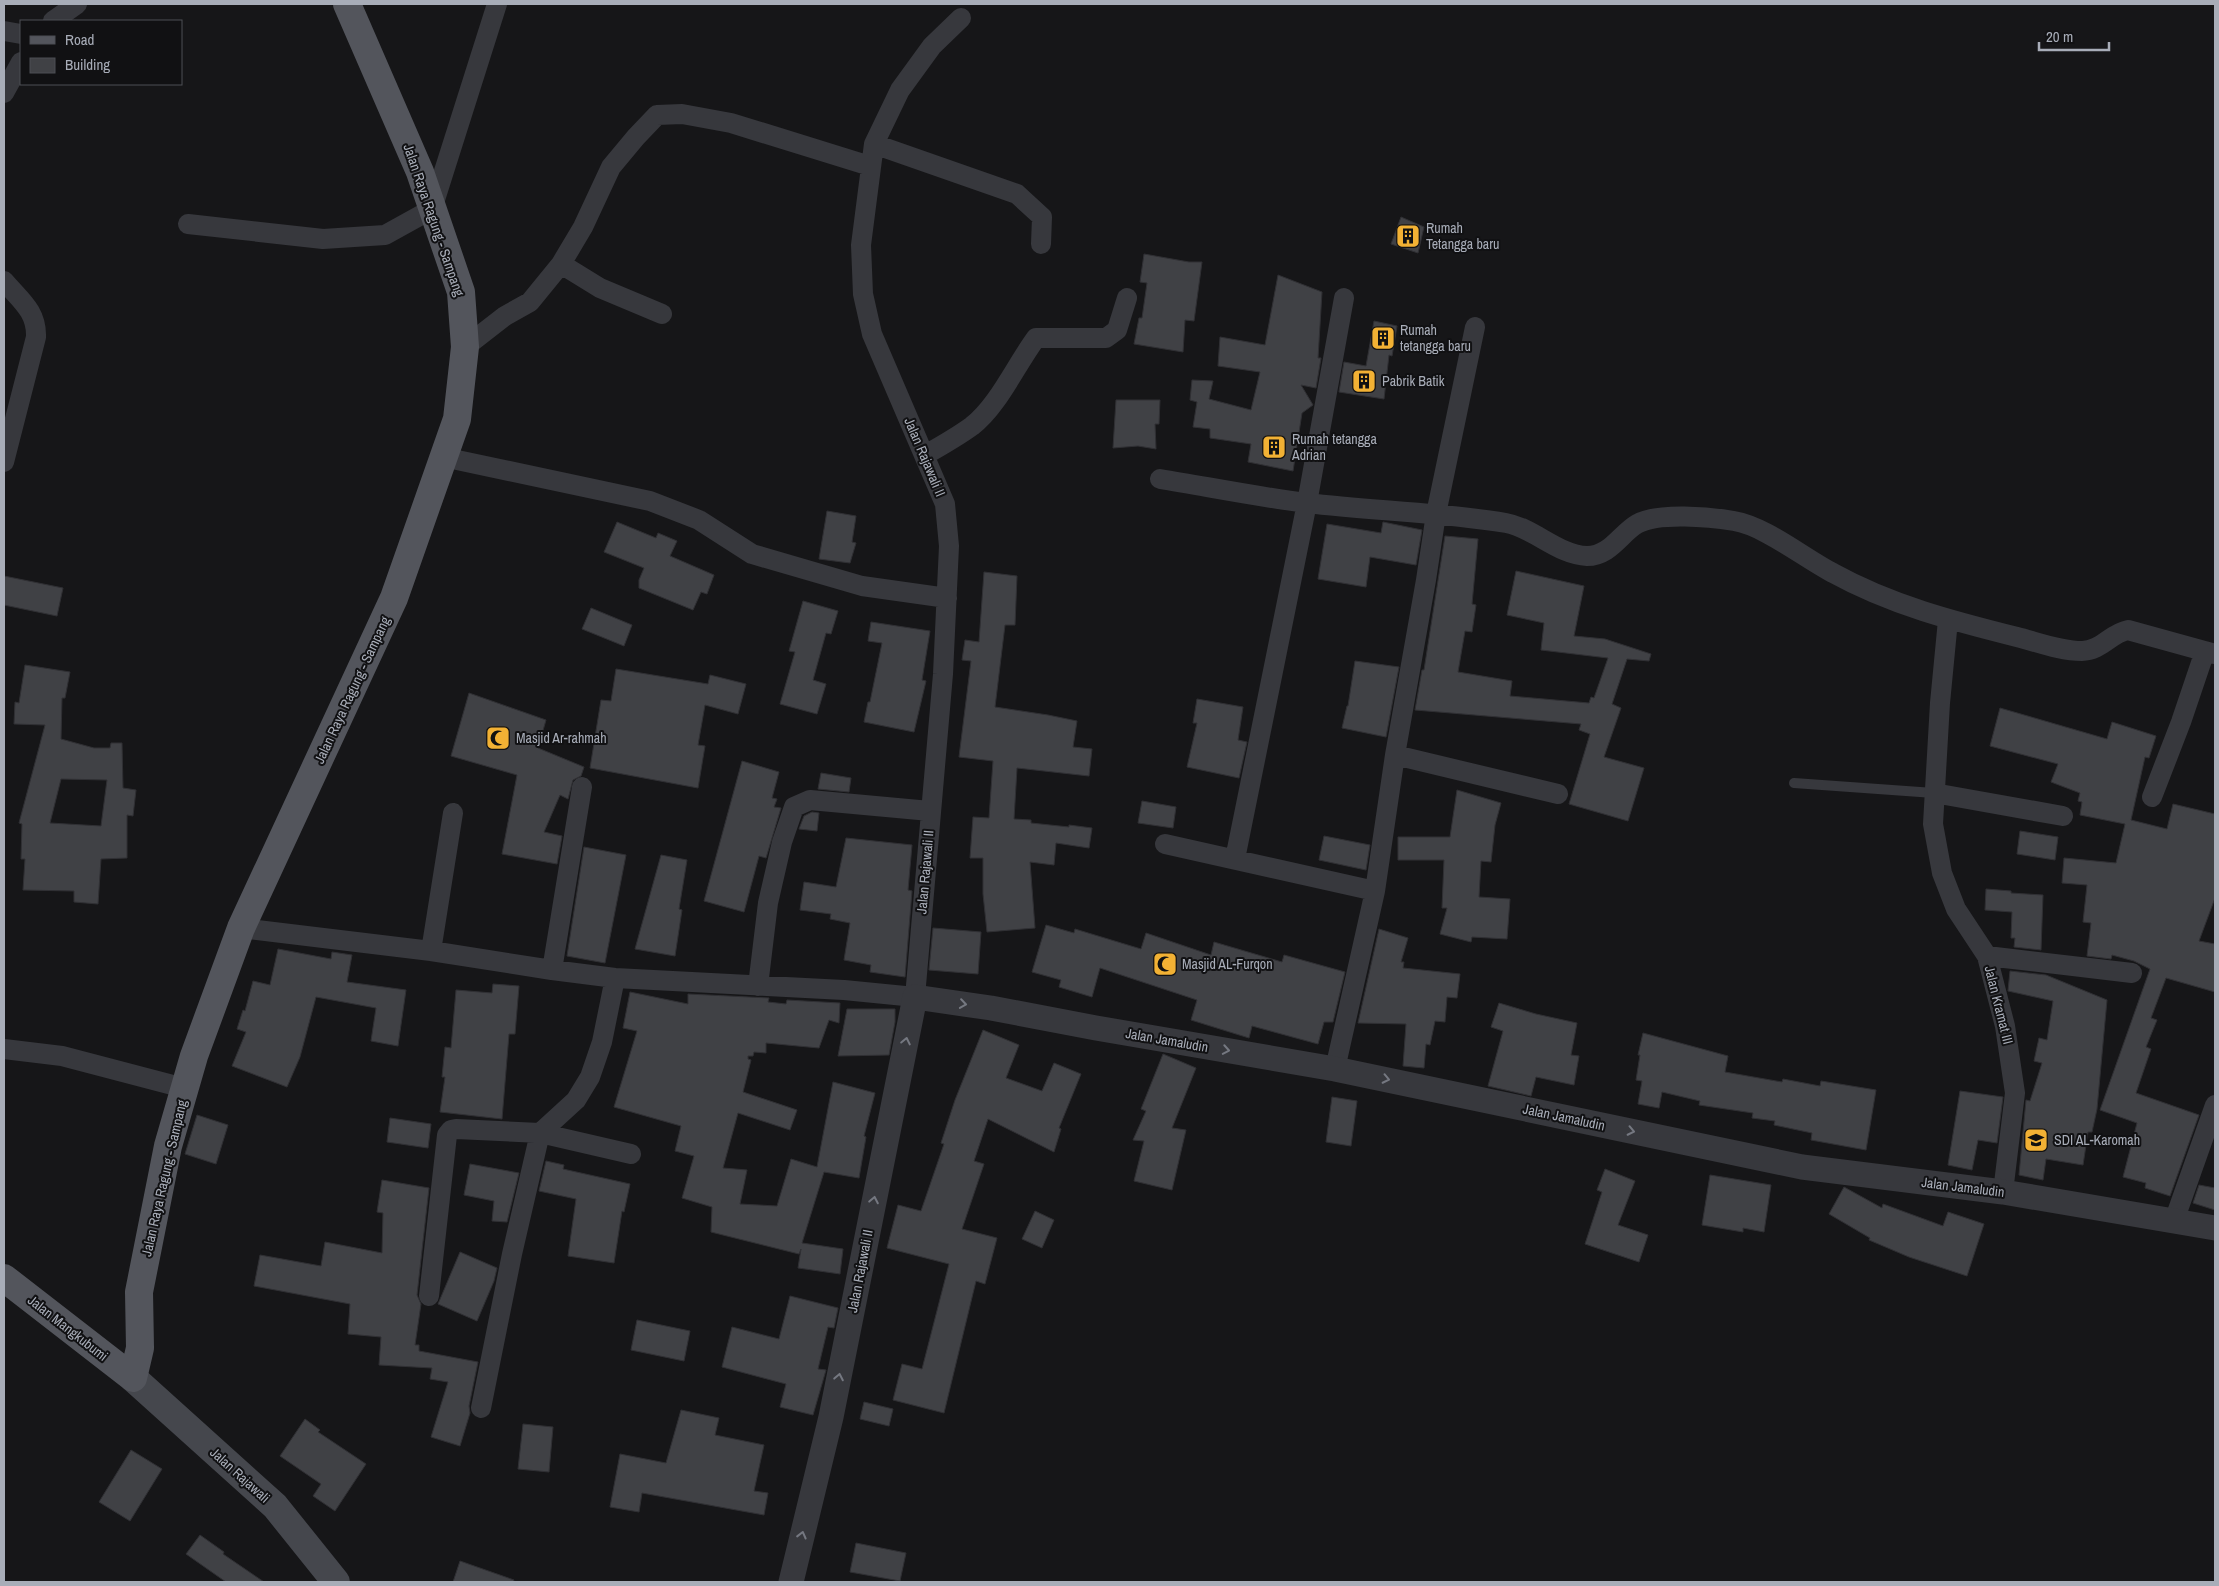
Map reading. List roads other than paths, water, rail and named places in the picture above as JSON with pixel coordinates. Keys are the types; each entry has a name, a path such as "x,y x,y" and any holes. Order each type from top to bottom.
{"main road":[{"name":"Jalan Raya Ragung - Sampang","path":"133,1378 140,1348 139,1292 168,1146 194,1056 241,928 394,598 457,419 465,347 461,292 420,172 347,4"},
{"name":"Jalan Mangkubumi","path":"4,1278 133,1378"},
{"name":"Jalan Rajawali","path":"133,1378 274,1506 336,1582"}],"street":[{"path":"54,20 77,4"},
{"path":"188,224 323,239 385,235 432,210 496,4"},
{"name":"Jalan Rajawali II","path":"791,1582 831,1417 915,998 943,674 947,598 949,546 945,504 872,334 863,294 861,245 874,144 900,90 932,46 961,18"},
{"path":"4,31 20,34"},
{"path":"4,93 20,64"},
{"path":"465,347 505,316 530,302 561,264 582,227 611,167 636,137 658,115 682,114 731,123 870,166"},
{"path":"874,144 1017,194 1042,217 1041,244"},
{"path":"561,264 600,288 662,314"},
{"path":"4,281 33,316 36,323 36,337 4,462"},
{"path":"925,455 973,426 1002,392 1018,362 1036,338 1106,338 1117,330 1127,298"},
{"path":"1235,859 1307,503 1344,298"},
{"path":"1335,1069 1375,891 1395,755 1436,514 1475,327"},
{"path":"443,457 650,501 699,520 752,554 862,586 947,598"},
{"path":"1160,479 1307,503 1436,514 1510,524 1571,553 1588,556 1605,551 1636,524 1650,518 1670,517 1736,521 1763,531 1810,561 1862,589 1948,620 2061,648 2082,651 2093,649 2120,632 2128,630 2210,652 2152,797"},
{"name":"Jalan Kramat III","path":"1948,620 1933,824 1942,872 1956,909 1987,956 2005,1026 2015,1093 2002,1192"},
{"path":"1395,755 1558,794"},
{"path":"552,970 582,787"},
{"path":"1934,793 2063,816"},
{"path":"758,986 768,903 782,842 794,806 810,800 930,811"},
{"path":"431,951 453,813"},
{"path":"1165,844 1375,891"},
{"path":"241,928 431,951 615,978 844,990 915,998"},
{"path":"1987,956 2132,973"},
{"path":"481,1408 512,1254 540,1133 576,1100 590,1077 602,1042 615,978"},
{"name":"Jalan Jamaludin","path":"915,998 991,1008 1335,1069 1802,1167 2002,1192 2215,1228"},
{"path":"4,1049 62,1056 184,1088"},
{"path":"2174,1221 2215,1105"},
{"path":"429,1296 447,1135 451,1130 540,1133 631,1154"}],"lane":[{"path":"1794,783 1934,793"}],"place":[{"name":"Rumah Tetangga baru","path":"1408,236"},
{"name":"Rumah tetangga baru","path":"1383,338"},
{"name":"Pabrik Batik","path":"1364,381"},
{"name":"Rumah tetangga Adrian","path":"1274,447"},
{"name":"Masjid Ar-rahmah","path":"498,738"},
{"name":"Masjid AL-Furqon","path":"1165,964"},
{"name":"SDI AL-Karomah","path":"2036,1140"}]}
